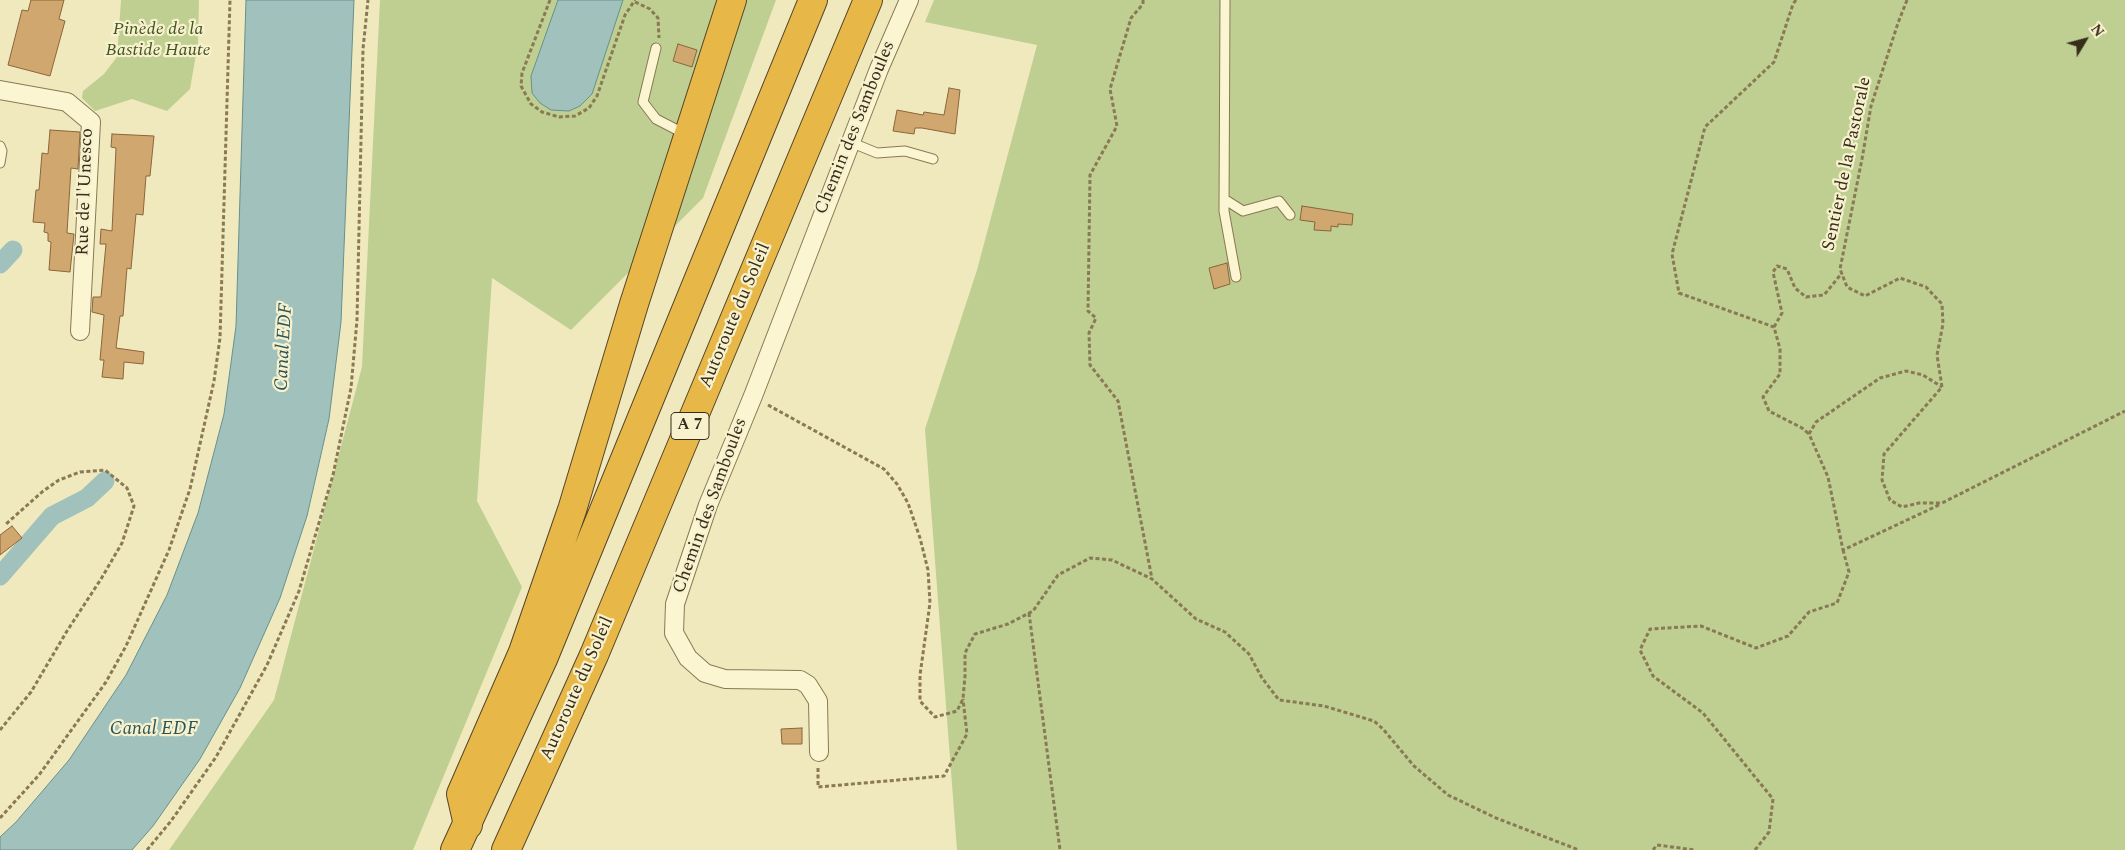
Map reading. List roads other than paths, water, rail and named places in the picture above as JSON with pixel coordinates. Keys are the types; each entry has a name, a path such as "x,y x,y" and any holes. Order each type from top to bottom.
{"highway":[{"path":"468,825 461,794 523,652 572,510 634,304 732,0"},
{"name":"A 7","path":"455,850 543,659 813,0"},
{"name":"Autoroute du Soleil","path":"506,850 594,655 868,0"}],"street":[{"name":"Chemin des Samboules","path":"819,752 818,701 808,686 800,680 725,679 705,673 688,658 674,633 675,604 708,505 753,396 850,142 909,0"},
{"name":"Rue de l'Unesco","path":"0,90 67,102 91,122 80,331"}],"lane":[{"path":"1225,0 1224,211 1236,277"},
{"path":"656,48 643,102 656,119 689,137"},
{"path":"850,142 877,153 905,151 933,159"},
{"path":"0,146 2,151 0,163"},
{"path":"1224,199 1243,211 1279,201 1290,215"}],"water":[{"name":"Canal EDF","path":"246,0 354,0 341,322 329,419 307,516 280,598 240,688 200,759 153,826 132,850 0,850 0,837 16,822 69,760 126,675 167,595 198,513 224,414 236,326"},
{"path":"558,0 623,0 592,94 580,106 569,111 551,110 540,103 532,93 531,76"}],"waterway":[{"path":"0,264 13,250"},
{"path":"0,576 52,516 87,498 105,481"}],"park label":[{"name":"Pinède de la Bastide Haute","path":"158,40"}]}
